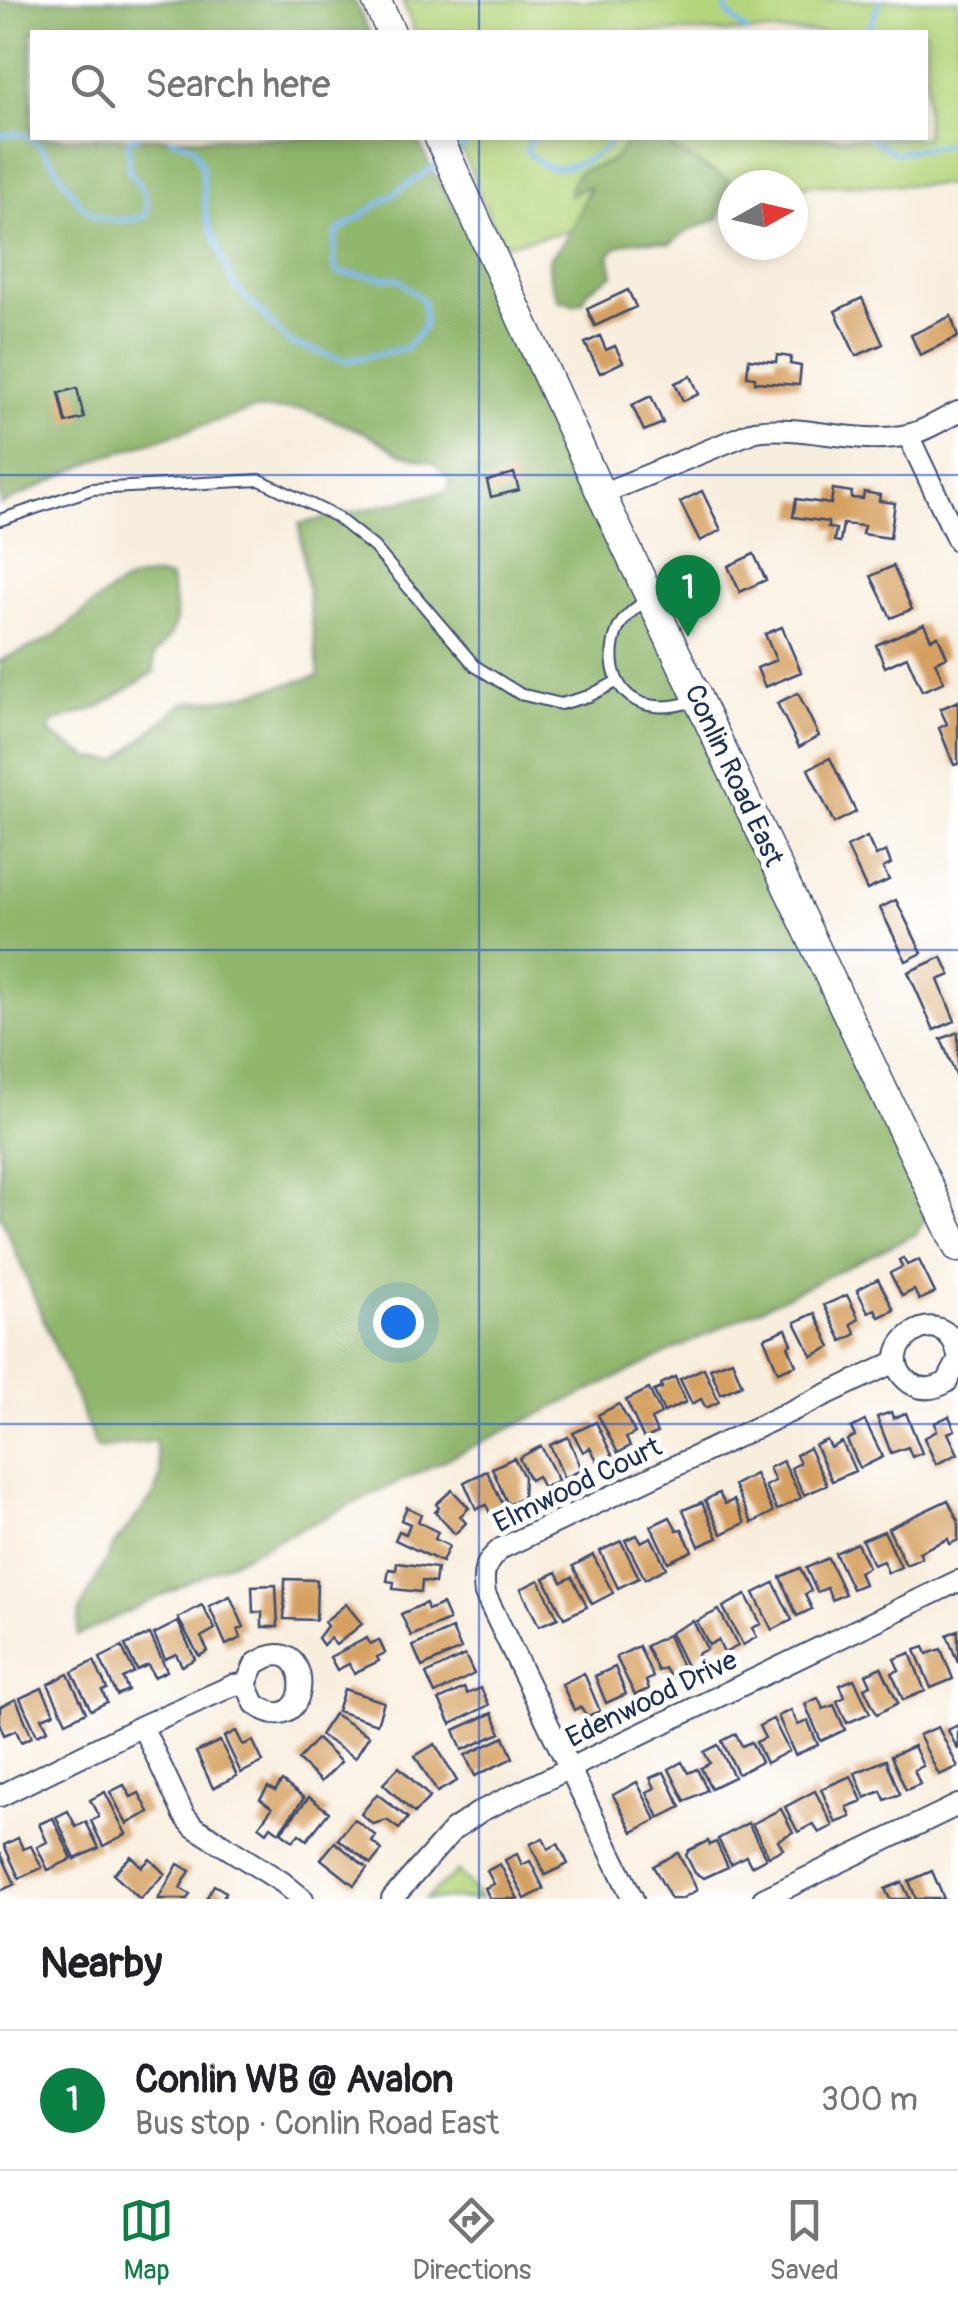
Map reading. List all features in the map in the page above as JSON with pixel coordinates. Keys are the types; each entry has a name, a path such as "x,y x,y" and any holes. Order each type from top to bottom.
{"street":[{"path":"376,0 390,30"},
{"name":"Conlin Road East","path":"440,140 601,494 954,1232"},
{"path":"601,494 755,432 772,429 908,435 958,412"},
{"path":"908,435 958,541"},
{"name":"Elmwood Court","path":"926,1327 946,1333 953,1340 958,1358 954,1375 930,1389 920,1388 905,1378 897,1362 908,1334 926,1327"},
{"name":"Elmwood Court","path":"567,1768 485,1594 482,1577 486,1564 502,1548 897,1362"},
{"name":"Edenwood Drive","path":"392,1899 466,1820 958,1581"},
{"path":"0,1796 142,1726 234,1685 246,1684"},
{"path":"142,1726 184,1815 194,1827 303,1899"},
{"path":"567,1768 633,1899"},
{"path":"763,1899 956,1811"}],"lane":[{"path":"0,520 92,488 260,480 336,516 374,548 475,666 520,694 562,704 616,682"},
{"path":"650,596 619,626 612,668 616,682 628,696 654,706 700,700"}],"green space":[{"path":"0,0 354,0 368,30 30,30 30,140 418,140 433,172 499,280 936,1204 916,1234 77,1636 79,1612 114,1545 154,1495 161,1474 155,1441 97,1449 0,1214 0,661 50,638 121,585 136,578 170,578 176,620 154,655 154,672 98,708 52,722 49,733 90,758 117,761 183,703 232,698 319,676 299,524 448,491 450,480 434,463 401,454 364,432 305,409 251,410 101,458 0,505"},
{"path":"402,0 958,0 958,185 808,185 808,170 718,170 718,202 501,245 458,140 928,140 928,30 414,30"},
{"path":"628,140 667,140 673,149 718,174 718,218 684,233 670,244 646,241 622,245 609,255 613,275 588,290 583,302 573,305 559,301 550,278 549,259 573,226 589,188 570,195 572,183 580,171 607,163"},
{"path":"458,1871 481,1899 425,1899"}],"building":[{"path":"628,290 636,307 595,326 587,309"},
{"path":"862,298 883,344 856,356 835,311"},
{"path":"951,316 958,337 920,355 911,335"},
{"path":"600,336 606,350 615,346 623,362 600,373 585,343"},
{"path":"777,355 791,357 790,364 801,366 799,385 755,382 755,377 747,376 749,359 776,362"},
{"path":"691,376 699,394 683,401 675,383"},
{"path":"77,388 84,418 66,423 59,393"},
{"path":"651,396 663,423 644,431 632,405"},
{"path":"514,473 519,490 491,497 487,481"},
{"path":"833,489 852,492 851,498 863,499 864,492 880,495 879,501 895,503 890,538 862,534 864,526 843,524 840,542 834,541 836,529 828,528 828,522 793,517 796,499 831,504"},
{"path":"702,491 721,530 700,541 680,502"},
{"path":"754,554 766,580 740,592 728,566"},
{"path":"893,566 912,609 891,618 871,576"},
{"path":"924,624 931,639 938,636 947,657 935,662 944,682 922,691 907,657 885,667 876,645"},
{"path":"782,627 801,672 765,687 757,668 776,660 765,634"},
{"path":"798,693 819,736 799,747 777,703"},
{"path":"958,701 958,764 954,765 939,728 947,724 940,709"},
{"path":"830,758 856,812 834,823 808,769"},
{"path":"867,837 876,856 886,851 891,864 883,868 889,880 867,890 847,847"},
{"path":"896,900 922,953 906,961 880,908"},
{"path":"942,957 950,975 938,980 955,1021 934,1030 908,972"},
{"path":"958,1032 958,1080 941,1039"},
{"path":"903,1258 907,1265 919,1260 935,1293 919,1300 914,1290 902,1296 890,1273 902,1267 899,1260"},
{"path":"878,1279 894,1310 879,1317 875,1309 868,1312 857,1290"},
{"path":"847,1295 859,1319 851,1324 856,1334 842,1341 824,1305"},
{"path":"815,1313 831,1347 812,1356 795,1322"},
{"path":"786,1329 796,1365 778,1372 764,1338"},
{"path":"732,1360 742,1385 721,1394 710,1368"},
{"path":"704,1368 719,1402 706,1408 701,1399 692,1404 680,1379"},
{"path":"675,1377 686,1402 664,1412 654,1391"},
{"path":"649,1389 661,1414 651,1419 657,1433 644,1439 626,1400"},
{"path":"619,1404 635,1433 626,1438 630,1446 618,1453 598,1415"},
{"path":"891,1412 893,1418 906,1413 922,1453 912,1457 908,1447 891,1453 877,1417"},
{"path":"949,1416 955,1430 948,1433 958,1454 936,1464 924,1438 937,1431 935,1423"},
{"path":"865,1421 883,1457 860,1468 847,1440 855,1436 851,1428"},
{"path":"596,1422 612,1455 598,1462 590,1448 583,1452 573,1433"},
{"path":"568,1437 582,1470 564,1478 550,1445"},
{"path":"827,1440 831,1448 842,1442 855,1471 832,1481 815,1445"},
{"path":"541,1446 558,1480 543,1488 537,1476 530,1480 519,1458"},
{"path":"809,1448 827,1485 804,1495 791,1468 800,1463 796,1455"},
{"path":"514,1458 524,1477 523,1498 508,1505 492,1468"},
{"path":"783,1461 801,1498 777,1510 765,1486 775,1481 769,1468"},
{"path":"487,1471 504,1507 490,1513 486,1505 476,1509 464,1482"},
{"path":"755,1474 773,1512 752,1523 734,1485"},
{"path":"452,1490 469,1508 460,1516 466,1523 455,1534 435,1512 439,1508 436,1504"},
{"path":"719,1493 725,1504 734,1500 745,1523 722,1534 705,1500"},
{"path":"948,1500 958,1521 958,1540 950,1544 948,1539 919,1552 922,1558 906,1565 888,1528"},
{"path":"702,1502 718,1538 699,1546 683,1510"},
{"path":"407,1507 421,1514 418,1522 438,1532 435,1539 449,1546 442,1562 395,1540 399,1531 406,1534 410,1524 401,1520"},
{"path":"670,1517 677,1530 682,1529 692,1551 668,1562 651,1526"},
{"path":"884,1531 901,1567 888,1573 883,1561 873,1565 862,1540"},
{"path":"637,1535 641,1542 651,1537 666,1568 645,1579 625,1540"},
{"path":"621,1541 639,1578 618,1588 600,1551"},
{"path":"857,1543 868,1567 859,1572 864,1584 852,1589 835,1553"},
{"path":"593,1555 613,1593 592,1604 573,1566"},
{"path":"828,1558 845,1594 832,1600 827,1588 817,1592 806,1568"},
{"path":"397,1563 437,1568 435,1583 422,1581 421,1592 393,1589 394,1582 387,1581 389,1569 396,1570"},
{"path":"800,1568 811,1591 805,1594 812,1609 797,1616 780,1577"},
{"path":"557,1572 562,1582 572,1577 587,1607 564,1618 544,1578"},
{"path":"285,1579 317,1580 316,1620 284,1619"},
{"path":"539,1580 558,1618 539,1626 521,1589"},
{"path":"774,1583 792,1620 772,1630 754,1593"},
{"path":"276,1585 278,1627 262,1627 262,1612 253,1612 252,1586"},
{"path":"746,1595 761,1624 752,1628 757,1637 743,1645 723,1607"},
{"path":"230,1596 244,1627 238,1630 241,1638 226,1645 209,1606"},
{"path":"426,1603 428,1610 442,1604 449,1620 411,1636 401,1614"},
{"path":"346,1604 362,1624 336,1645 330,1638 323,1645 318,1638 327,1626 324,1622"},
{"path":"202,1605 215,1629 201,1637 208,1651 199,1656 178,1618"},
{"path":"719,1610 738,1646 724,1653 718,1640 709,1645 697,1621"},
{"path":"693,1621 707,1649 697,1654 702,1663 688,1670 670,1633"},
{"path":"178,1622 195,1659 182,1666 176,1654 165,1659 154,1634"},
{"path":"452,1629 461,1649 422,1667 413,1646"},
{"path":"958,1630 958,1663 947,1635"},
{"path":"150,1634 167,1671 154,1677 148,1665 137,1670 125,1645"},
{"path":"668,1635 684,1672 672,1678 664,1668 658,1671 646,1646"},
{"path":"367,1638 370,1644 379,1640 385,1653 377,1657 379,1661 354,1673 349,1664 337,1670 330,1657"},
{"path":"639,1646 653,1677 646,1681 649,1689 635,1695 616,1657"},
{"path":"122,1647 134,1672 123,1678 128,1690 117,1695 100,1658"},
{"path":"924,1647 927,1654 941,1649 953,1679 931,1688 915,1650"},
{"path":"910,1653 925,1691 903,1700 892,1673 899,1670 894,1659"},
{"path":"465,1655 474,1674 435,1694 426,1674"},
{"path":"94,1661 107,1689 102,1691 107,1702 91,1710 72,1672"},
{"path":"615,1667 626,1694 606,1703 595,1676"},
{"path":"881,1667 898,1703 877,1714 864,1688 871,1685 866,1674"},
{"path":"584,1673 600,1711 588,1716 580,1707 574,1710 562,1684"},
{"path":"68,1674 86,1712 66,1722 48,1684"},
{"path":"854,1679 870,1713 847,1723 837,1701 845,1697 840,1685"},
{"path":"42,1688 54,1713 42,1718 48,1730 37,1735 20,1698"},
{"path":"464,1688 467,1694 481,1688 489,1705 451,1724 439,1700"},
{"path":"344,1689 384,1702 377,1724 337,1711"},
{"path":"818,1698 823,1709 834,1705 845,1730 821,1741 805,1704"},
{"path":"16,1699 32,1737 21,1742 16,1730 4,1735 0,1725 0,1707"},
{"path":"791,1710 798,1725 808,1721 818,1745 795,1755 778,1716"},
{"path":"492,1713 501,1733 462,1750 454,1730"},
{"path":"334,1714 369,1736 355,1758 320,1735"},
{"path":"773,1719 789,1751 766,1763 756,1742 765,1738 759,1726"},
{"path":"958,1725 958,1750 948,1730"},
{"path":"938,1727 958,1767 939,1775 919,1735"},
{"path":"236,1731 243,1745 253,1741 263,1762 241,1773 224,1737"},
{"path":"736,1734 742,1746 751,1742 761,1762 738,1774 722,1741"},
{"path":"504,1737 513,1758 475,1776 465,1755"},
{"path":"317,1739 341,1762 321,1782 298,1760"},
{"path":"220,1741 237,1776 213,1788 196,1752"},
{"path":"435,1744 457,1781 437,1792 415,1756"},
{"path":"718,1745 734,1777 711,1788 701,1768 710,1763 704,1752"},
{"path":"914,1746 923,1766 914,1770 920,1784 906,1790 891,1756"},
{"path":"886,1760 900,1794 885,1800 881,1791 865,1798 855,1773"},
{"path":"682,1762 688,1773 697,1769 707,1790 685,1801 669,1769"},
{"path":"399,1767 430,1797 414,1813 383,1784"},
{"path":"664,1772 681,1807 659,1818 647,1792 655,1788 650,1778"},
{"path":"851,1776 862,1801 847,1807 851,1817 836,1823 821,1789"},
{"path":"282,1781 304,1798 279,1832 271,1826 267,1832 259,1826 272,1808 260,1799 268,1787 275,1791"},
{"path":"637,1782 656,1820 633,1832 613,1795"},
{"path":"124,1785 131,1797 139,1793 149,1812 127,1824 110,1792"},
{"path":"815,1791 833,1826 819,1833 813,1824 798,1832 785,1807"},
{"path":"105,1792 126,1834 103,1846 91,1821 99,1817 90,1800"},
{"path":"377,1794 408,1818 399,1829 387,1820 373,1824 361,1814"},
{"path":"309,1797 329,1812 307,1840 299,1834 293,1841 281,1832"},
{"path":"781,1809 793,1832 778,1840 783,1849 769,1856 752,1824"},
{"path":"68,1811 76,1827 86,1822 99,1848 75,1859 56,1817"},
{"path":"53,1818 72,1859 48,1870 37,1847 47,1842 39,1824"},
{"path":"354,1819 376,1836 372,1842 382,1850 371,1864 338,1839"},
{"path":"748,1823 766,1858 751,1866 746,1856 731,1864 718,1839"},
{"path":"18,1838 23,1849 31,1846 42,1868 19,1878 4,1845"},
{"path":"543,1838 548,1849 558,1844 568,1864 545,1875 530,1844"},
{"path":"708,1841 710,1845 716,1842 728,1867 704,1878 695,1873 686,1855"},
{"path":"335,1842 367,1868 354,1885 321,1859"},
{"path":"0,1852 15,1884 0,1891"},
{"path":"678,1853 697,1890 681,1899 671,1899 653,1866"},
{"path":"517,1854 522,1865 530,1861 544,1889 525,1899 505,1860"},
{"path":"131,1856 142,1867 150,1859 165,1874 140,1899 113,1874"},
{"path":"178,1864 190,1871 180,1888 190,1894 187,1899 158,1899"},
{"path":"500,1864 518,1899 490,1899 485,1888 494,1884 487,1871"},
{"path":"932,1871 944,1899 916,1899 909,1881"},
{"path":"902,1882 910,1899 890,1899 885,1889"},
{"path":"214,1885 226,1892 222,1899 206,1899"}],"waterway":[{"path":"726,0 726,12 745,30"},
{"path":"869,30 880,0"},
{"path":"0,135 21,134 30,138"},
{"path":"33,140 79,202 98,217 111,220 147,216 145,193 128,169 129,140"},
{"path":"175,140 194,147 202,167 206,217 233,284 290,343 345,361 405,349 425,326 423,301 399,279 337,273 336,233 441,162"},
{"path":"454,153 473,140"},
{"path":"531,140 527,151 543,165 555,168 588,159 612,140"},
{"path":"873,140 894,153 958,143"}],"place":[{"name":"Conlin WB @ Avalon","path":"688,637"}]}
